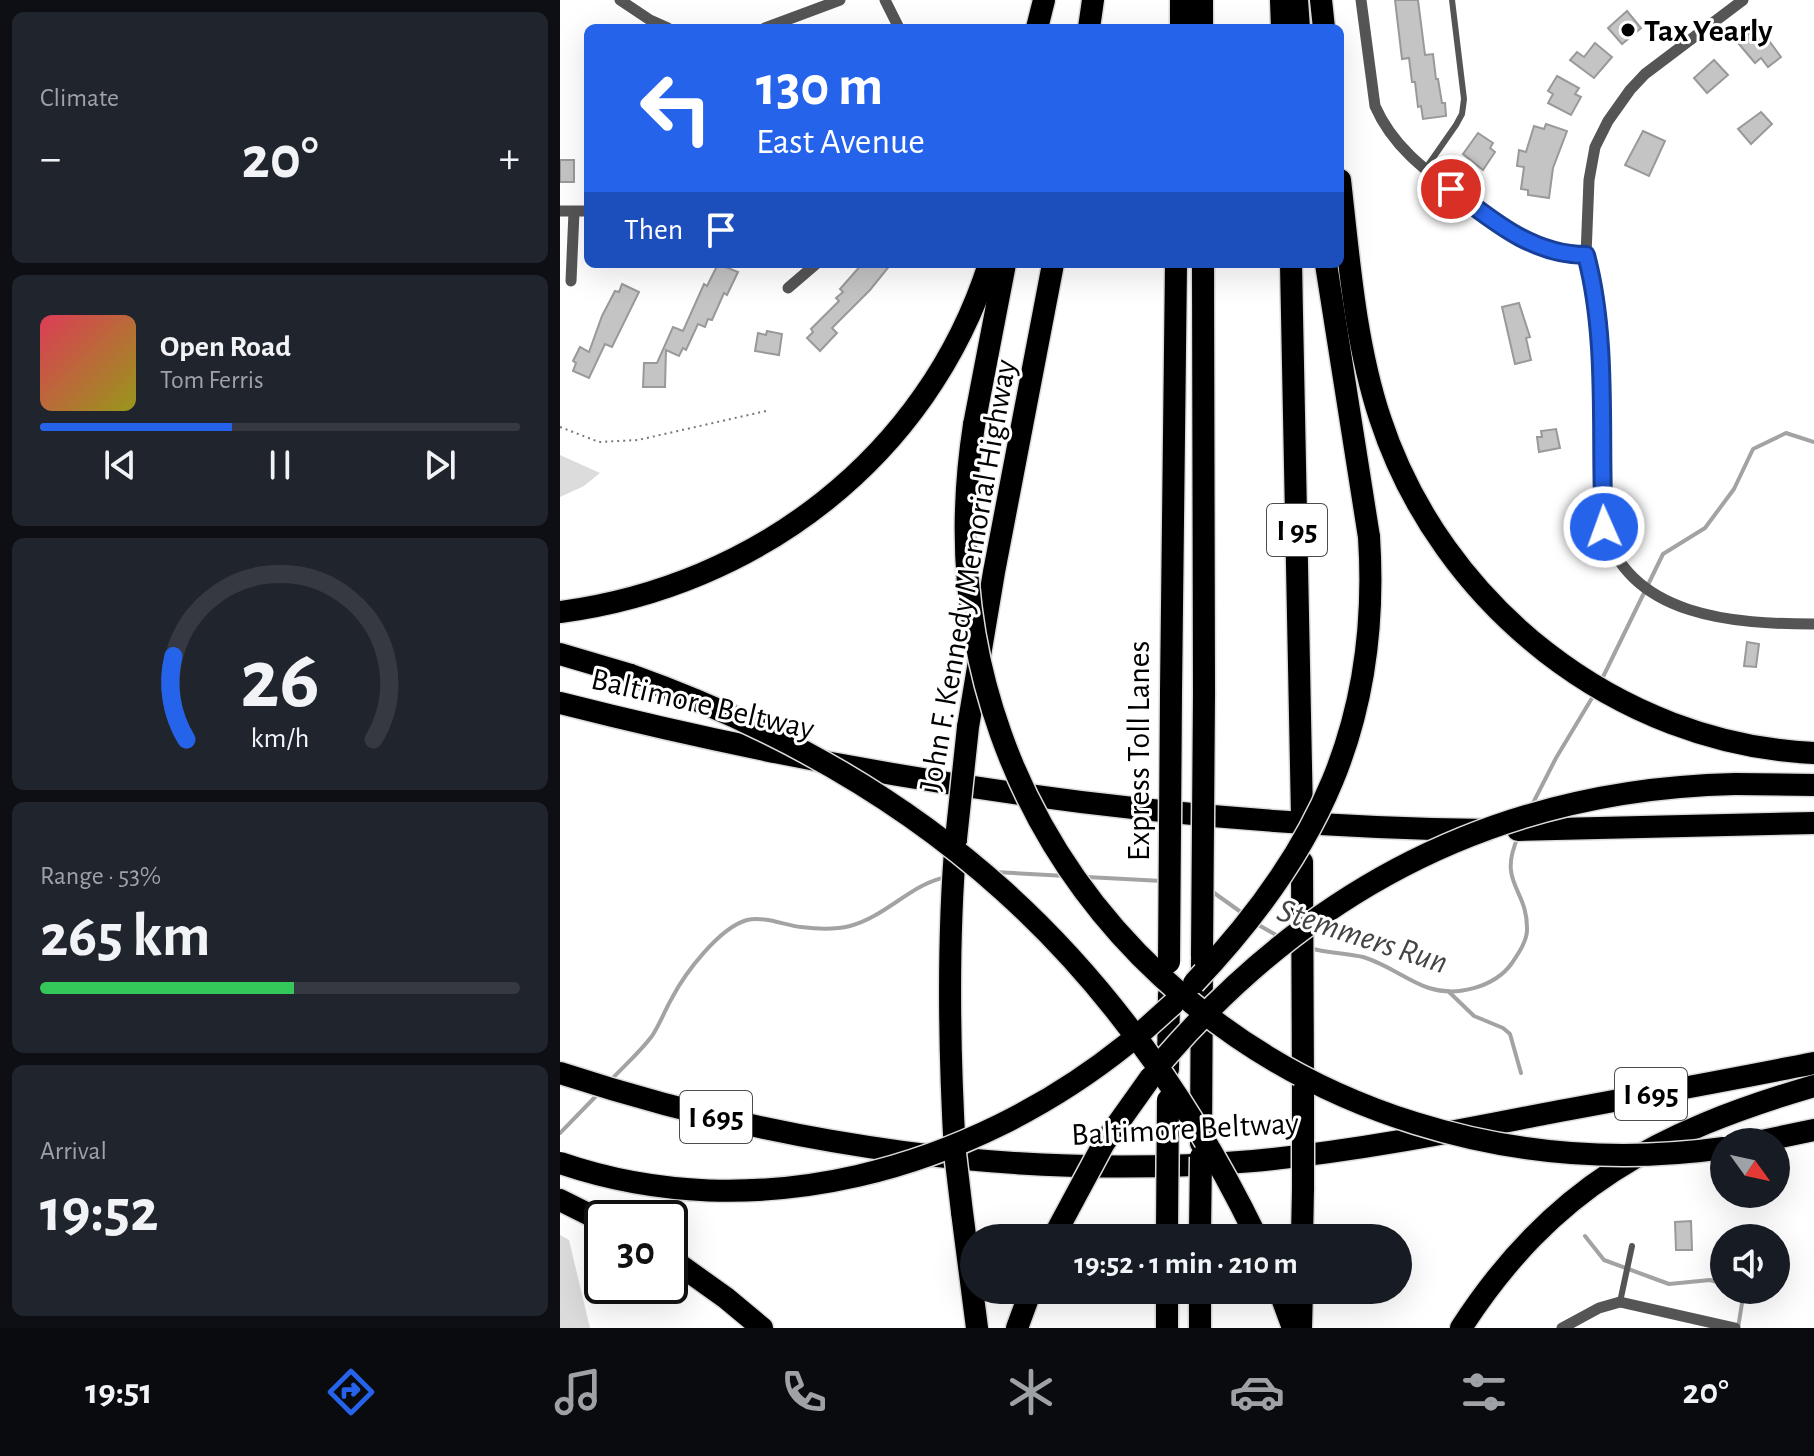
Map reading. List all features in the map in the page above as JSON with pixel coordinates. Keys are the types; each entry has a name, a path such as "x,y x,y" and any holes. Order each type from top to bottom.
{"highway":[{"path":"1038,24 1044,0"},
{"path":"1048,24 1051,0"},
{"path":"1090,24 1093,0"},
{"path":"1181,0 1181,24"},
{"path":"1202,0 1202,24"},
{"path":"1281,0 1282,24"},
{"path":"1297,0 1299,24"},
{"path":"1321,0 1324,24"},
{"path":"1344,208 1368,373 1381,420 1399,465 1434,531 1462,570 1495,607 1560,664 1637,709 1686,728 1733,741 1814,753"},
{"path":"560,612 611,604 689,580 760,546 824,502 884,445 917,405 965,323 987,268"},
{"path":"1004,268 974,425 966,505 968,580 976,632 997,722 1024,790 1060,855 1104,916 1163,979 1212,1020 1273,1062 1347,1098 1429,1128 1501,1145 1563,1153 1650,1155 1710,1149"},
{"name":"John F. Kennedy Memorial Highway","path":"977,1328 952,1106 949,1005 952,891 968,727 994,572 1052,268"},
{"name":"Express Toll Lanes","path":"1167,1224 1176,268"},
{"name":"Express Toll Lanes","path":"1200,1224 1203,268"},
{"name":"I 95","path":"1291,268 1301,723 1302,1224"},
{"path":"560,1163 645,1184 710,1191 780,1191 834,1183 918,1158 983,1132 1040,1103 1111,1056 1166,1010 1230,945 1296,855 1325,801 1353,724 1365,667 1370,618 1369,537 1327,268"},
{"path":"560,654 631,675 741,718 814,756 922,824 972,863 1082,968 1146,1048 1209,1146 1250,1224"},
{"name":"Baltimore Beltway","path":"560,703 699,737 840,766 1024,794 1280,822 1509,830 1814,823"},
{"path":"1061,1224 1104,1143 1164,1059 1240,981 1328,910 1382,878 1444,847 1543,809 1650,789 1735,784 1814,785"},
{"name":"Baltimore Beltway","path":"560,1073 702,1114 835,1142 998,1162 1132,1167 1253,1161 1381,1145 1814,1063"},
{"path":"1461,1328 1519,1250 1572,1200 1610,1171 1695,1126 1814,1086"},
{"path":"1790,1135 1814,1130"},
{"path":"561,1201 584,1212"},
{"path":"688,1271 762,1328"},
{"path":"1017,1328 1026,1304"},
{"path":"1167,1304 1167,1328"},
{"path":"1200,1304 1200,1328"},
{"path":"1284,1304 1293,1328"},
{"path":"1301,1328 1302,1304"}],"street":[{"path":"620,0 659,24"},
{"path":"776,24 840,0"},
{"path":"885,0 897,24"},
{"path":"1361,0 1375,106 1381,122 1398,144 1425,169 1520,238 1554,252 1586,255"},
{"path":"1743,0 1645,74 1608,121 1591,161 1586,255 1591,273 1600,361 1604,527 1615,556 1638,582 1676,606 1735,621 1814,624"},
{"path":"560,211 584,211"},
{"path":"571,281 574,212"},
{"path":"788,288 811,268"},
{"path":"1562,1328 1599,1308 1620,1302 1735,1328"}],"lane":[{"path":"1425,169 1462,114 1464,99 1452,0"},
{"path":"1620,1302 1632,1246"}],"path":[{"path":"560,427 599,442 638,440 766,411"}],"shaded area":[{"path":"560,455 600,473 584,486 560,497"},
{"path":"560,1235 569,1240 590,1328 560,1328"}],"building":[{"path":"1395,0 1418,0 1425,55 1433,54 1446,116 1423,119 1415,82 1412,82 1409,58 1402,59"},
{"path":"1627,11 1641,28 1622,44 1608,28"},
{"path":"1759,27 1781,57 1768,67 1761,58 1755,63 1739,44 1745,39 1743,37"},
{"path":"1595,43 1612,57 1594,78 1570,60 1577,52 1584,57"},
{"path":"1714,60 1728,75 1707,93 1694,78"},
{"path":"1557,76 1579,88 1575,94 1581,97 1571,115 1548,103 1553,94 1548,91"},
{"path":"1761,112 1772,124 1751,144 1738,129"},
{"path":"1546,124 1567,131 1553,168 1549,198 1528,195 1528,190 1521,189 1524,167 1517,166 1519,150 1526,152 1534,126 1544,129"},
{"path":"1643,131 1665,141 1649,176 1625,165"},
{"path":"1478,133 1493,143 1490,148 1495,152 1483,170 1463,154"},
{"path":"560,160 574,160 574,182 560,182"},
{"path":"716,268 738,272 712,320 708,319 705,327 698,324 686,350 683,348 679,356 666,350 665,387 643,387 644,363 657,363 673,327 683,331 704,284 707,286"},
{"path":"858,268 888,268 832,328 837,333 820,351 807,338 813,332 811,329 839,301 836,298 843,292 840,289"},
{"path":"622,284 639,292 612,347 605,344 589,378 573,371 576,363 573,361 580,347 589,352 602,316"},
{"path":"1519,303 1530,337 1526,338 1531,360 1515,364 1502,307"},
{"path":"767,331 782,334 779,355 755,351 758,333 766,335"},
{"path":"1556,429 1560,448 1539,452 1537,437 1542,437 1541,431"},
{"path":"1747,642 1759,644 1756,667 1744,666"},
{"path":"1691,1221 1692,1250 1676,1250 1675,1222"}],"waterway":[{"name":"Stemmers Run","path":"1601,681 1663,554 1705,528 1734,489 1753,449 1786,433 1814,442"},
{"name":"Stemmers Run","path":"1531,807 1595,693"},
{"name":"Stemmers Run","path":"1309,948 1363,957 1429,988 1451,991 1486,984 1512,963 1527,934 1523,904 1512,876 1512,853 1518,837"},
{"name":"Stemmers Run","path":"995,872 1066,876"},
{"name":"Stemmers Run","path":"611,1080 652,1036 694,964 714,942 736,925 760,919 813,928 850,926 876,915 922,886 947,877"},
{"name":"Stemmers Run","path":"1087,877 1162,881"},
{"name":"Stemmers Run","path":"1210,890 1245,915"},
{"name":"Stemmers Run","path":"1255,923 1278,936"},
{"path":"1448,991 1474,1016 1510,1034 1521,1073"},
{"name":"Stemmers Run","path":"560,1133 599,1093"},
{"path":"1585,1236 1604,1260 1669,1284 1710,1280"},
{"path":"1738,1328 1742,1304"}],"place":[{"name":"Tax Yearly","path":"1628,30"}],"route":[{"path":"1451,189 1520,238 1538,247 1570,255 1586,255 1591,273 1600,361 1604,527"}]}
